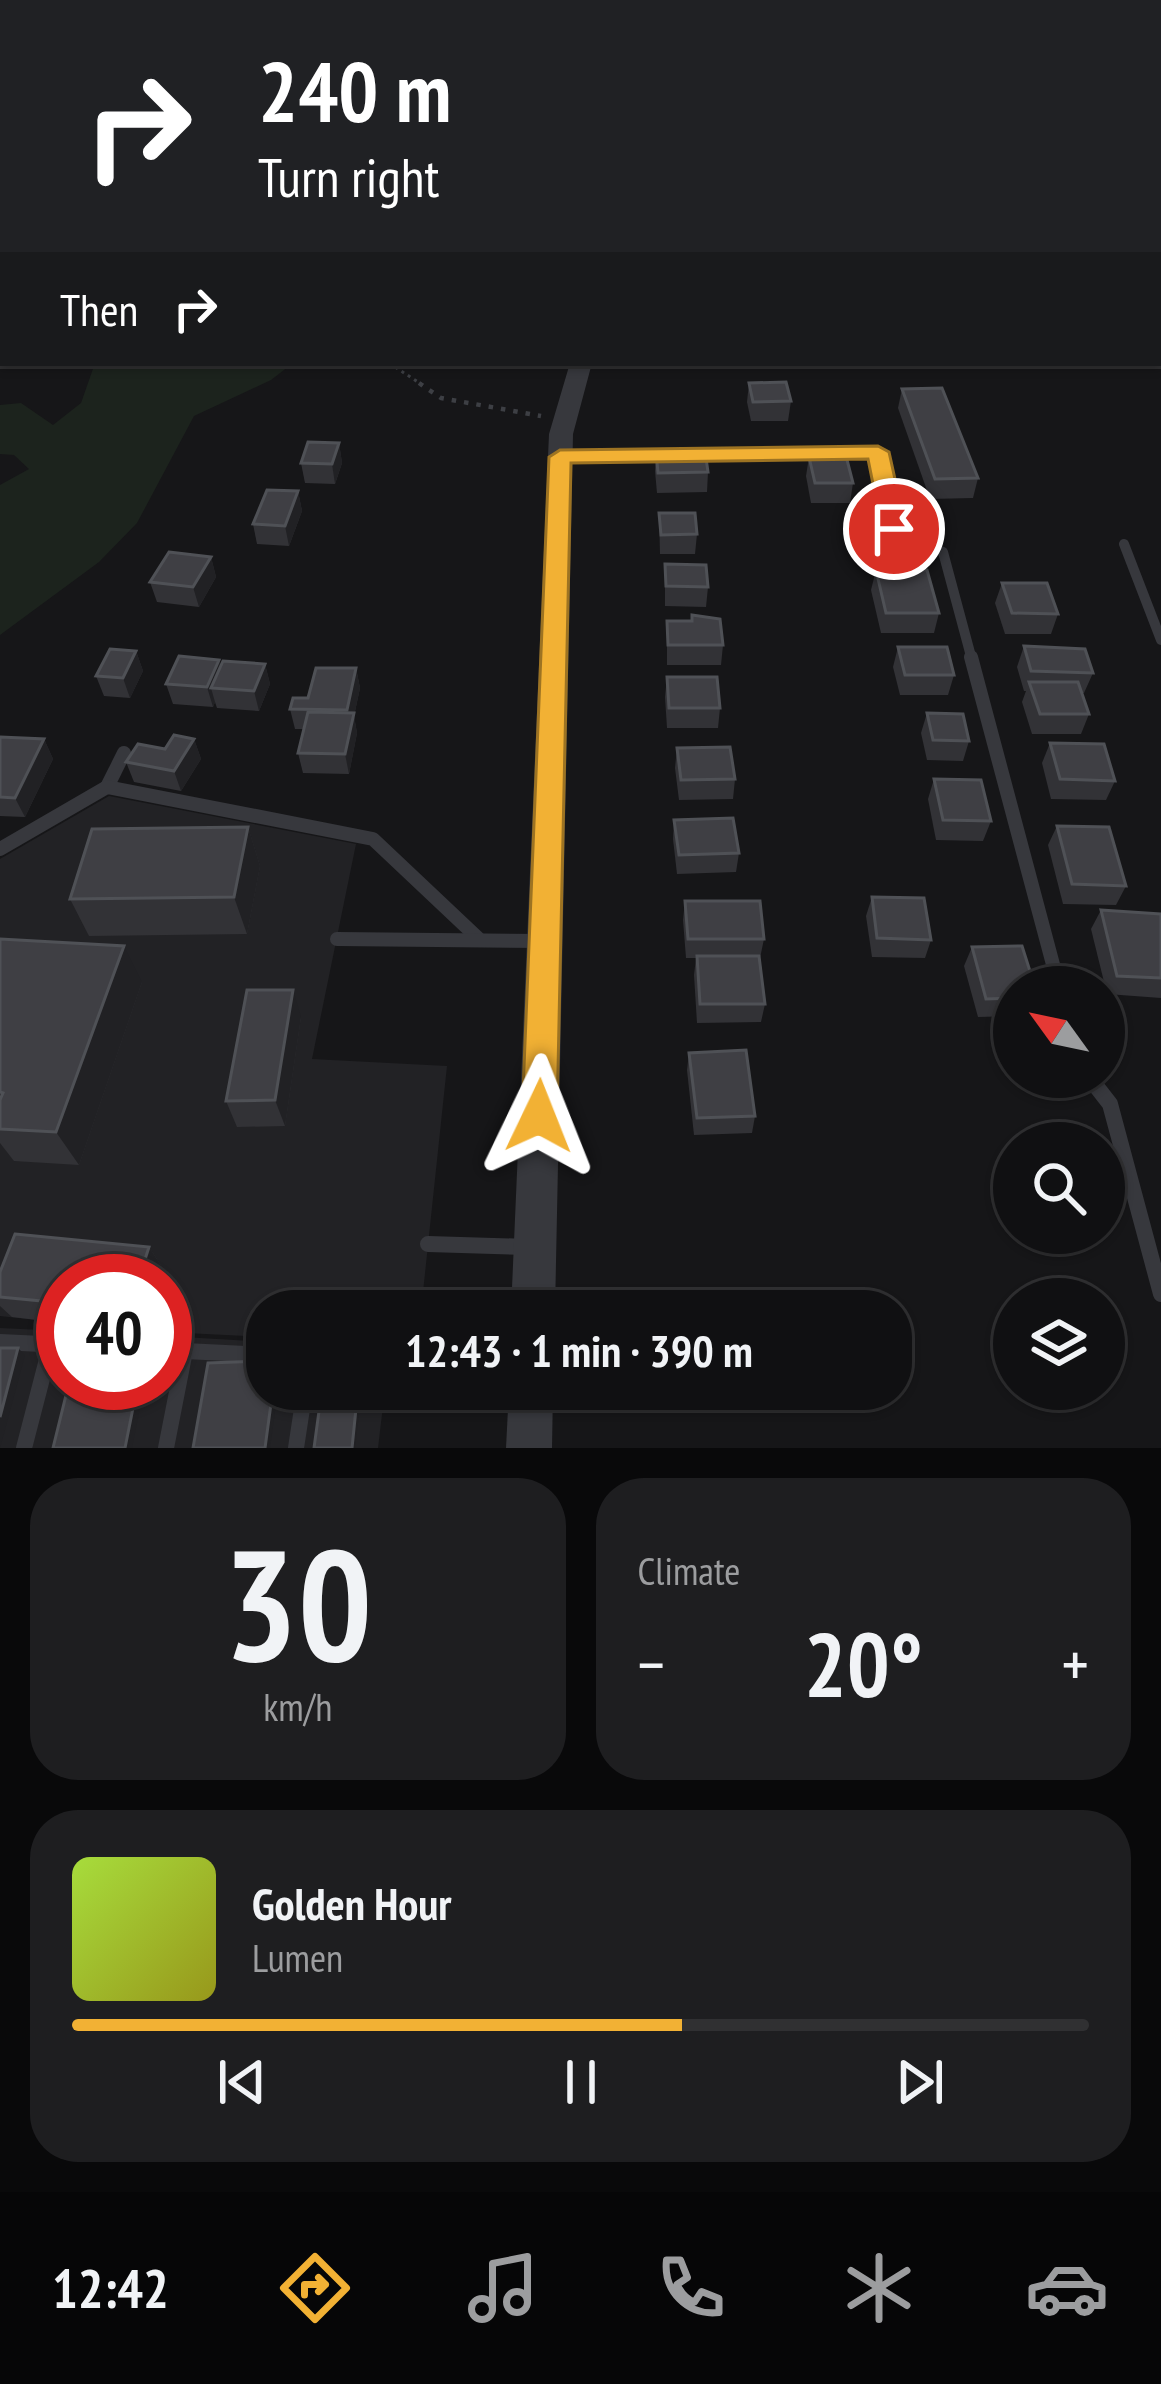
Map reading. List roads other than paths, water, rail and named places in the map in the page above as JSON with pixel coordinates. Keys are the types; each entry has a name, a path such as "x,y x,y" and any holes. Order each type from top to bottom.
{"street":[{"path":"534,1290 560,457 580,366"},
{"path":"529,1448 530,1410"}],"lane":[{"path":"560,457 878,452 894,529 943,552 1054,966"},
{"path":"1124,544 1161,640"},
{"path":"0,849 106,787 124,753"},
{"path":"106,787 373,839 480,940"},
{"path":"337,939 545,941"},
{"path":"1105,1098 1161,1294"},
{"path":"428,1244 535,1247"},
{"path":"0,1342 36,1344"},
{"path":"192,1351 246,1354"},
{"path":"24,1448 36,1410"},
{"path":"166,1448 169,1410"},
{"path":"296,1448 302,1410"}]}
